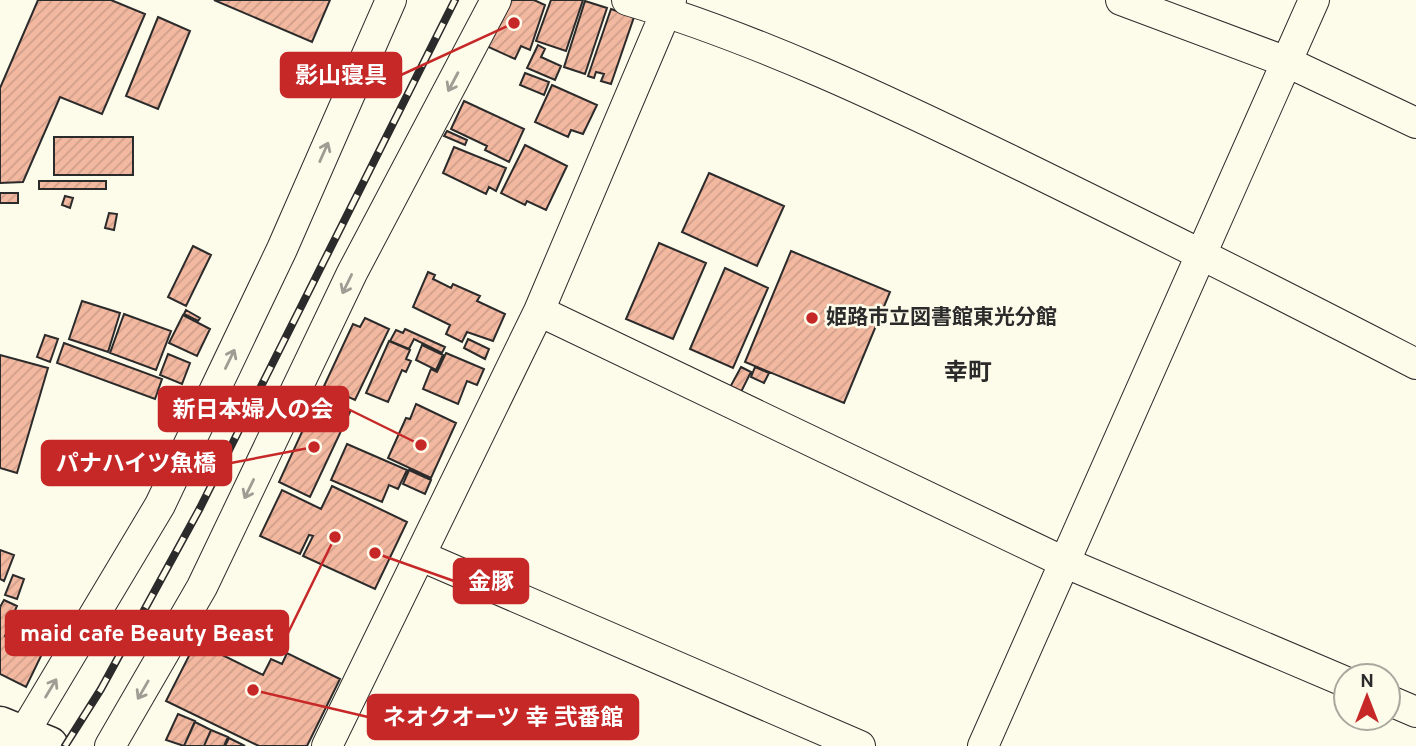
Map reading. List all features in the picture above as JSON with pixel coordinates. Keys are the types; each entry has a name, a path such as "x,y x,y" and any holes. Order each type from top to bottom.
{"street":[{"path":"22,738 160,505 282,249 391,0"},
{"path":"110,746 202,587 352,273 496,0"},
{"path":"627,0 668,6 882,98 1202,253 1416,364"},
{"path":"1121,0 1287,62 1416,123"},
{"path":"983,746 1314,0"},
{"path":"327,746 539,311 668,6"},
{"path":"539,311 1066,563 1332,676"},
{"path":"421,556 860,746"}],"building":[{"path":"38,0 111,0 145,14 102,114 60,97 23,182 0,183 0,88"},
{"path":"214,0 330,0 312,42"},
{"path":"502,0 534,0 545,5 530,50 521,46 515,59 482,44"},
{"path":"551,0 583,0 566,51 536,41"},
{"path":"585,1 607,8 585,74 564,67"},
{"path":"611,9 634,17 611,84 601,81 604,74 596,72 594,78 588,76"},
{"path":"158,17 190,31 158,109 126,96"},
{"path":"538,45 545,49 541,57 561,66 555,80 527,68"},
{"path":"525,73 549,82 544,95 520,85"},
{"path":"552,85 597,105 583,134 571,130 568,137 535,122"},
{"path":"464,101 524,129 509,162 485,150 487,146 451,129"},
{"path":"447,131 467,140 465,145 444,136"},
{"path":"54,137 133,137 133,175 54,175"},
{"path":"525,145 567,166 546,210 527,201 525,205 501,193"},
{"path":"454,147 506,168 496,191 489,187 486,194 443,173"},
{"path":"709,173 784,206 757,266 682,232"},
{"path":"39,181 106,181 106,189 39,189"},
{"path":"0,193 18,193 18,203 0,203"},
{"path":"65,196 73,198 70,208 62,205"},
{"path":"109,213 117,214 114,230 105,228"},
{"path":"659,243 706,263 673,339 626,319"},
{"path":"193,246 211,255 186,306 168,297"},
{"path":"791,251 890,292 844,403 745,362"},
{"path":"725,268 768,288 733,368 690,349"},
{"path":"428,272 435,275 433,279 451,288 453,284 480,296 477,301 505,314 493,341 467,332 462,342 446,334 450,325 413,307"},
{"path":"82,301 120,313 108,352 69,339"},
{"path":"186,310 200,318 198,321 184,314"},
{"path":"124,314 171,331 156,370 110,353"},
{"path":"183,315 210,329 197,356 169,343"},
{"path":"365,318 389,329 355,400 324,386 353,324 360,327"},
{"path":"405,329 445,347 442,353 414,339 409,349 390,341 396,330 403,333"},
{"path":"45,335 58,339 50,362 37,357"},
{"path":"468,339 489,349 485,359 464,348"},
{"path":"389,341 410,350 406,359 411,361 406,372 402,370 388,402 366,393"},
{"path":"64,343 162,379 155,399 57,363"},
{"path":"422,345 443,355 436,370 416,360"},
{"path":"446,353 484,369 477,385 467,381 458,404 423,389 431,369 437,372"},
{"path":"168,354 190,363 182,384 160,375"},
{"path":"0,355 48,368 17,473 0,468"},
{"path":"741,367 751,372 739,396 728,391"},
{"path":"755,367 769,373 764,383 751,377"},
{"path":"318,397 350,412 310,497 279,482"},
{"path":"416,404 456,423 431,478 388,458 406,418 410,419"},
{"path":"347,444 407,470 398,489 389,485 382,502 331,480"},
{"path":"409,470 431,480 425,494 403,484"},
{"path":"332,486 407,522 375,589 303,556 313,536 309,535 300,554 260,536 282,490 321,509"},
{"path":"0,550 14,555 4,581 0,579"},
{"path":"13,575 24,579 17,599 5,595"},
{"path":"4,600 17,606 12,617 51,636 44,651 7,632 5,636 42,654 26,687 0,674 0,607"},
{"path":"196,642 263,675 271,659 282,664 287,653 340,679 307,746 259,746 166,701"},
{"path":"178,714 195,721 184,746 166,740"},
{"path":"195,722 211,730 204,746 184,746"},
{"path":"211,730 228,737 224,746 204,746"},
{"path":"229,738 245,746 225,746"}],"railway":[{"path":"65,746 101,689 200,508 455,0"}],"place":[{"name":"影山寝具","path":"514,23"},
{"name":"姫路市立図書館東光分館","path":"812,318"},
{"name":"新日本婦人の会","path":"421,445"},
{"name":"パナハイツ魚橋","path":"314,447"},
{"name":"maid cafe Beauty Beast","path":"335,537"},
{"name":"金豚","path":"375,553"},
{"name":"ネオクオーツ 幸 弐番館","path":"253,690"}],"district":[{"name":"幸町","path":"968,374"}]}
